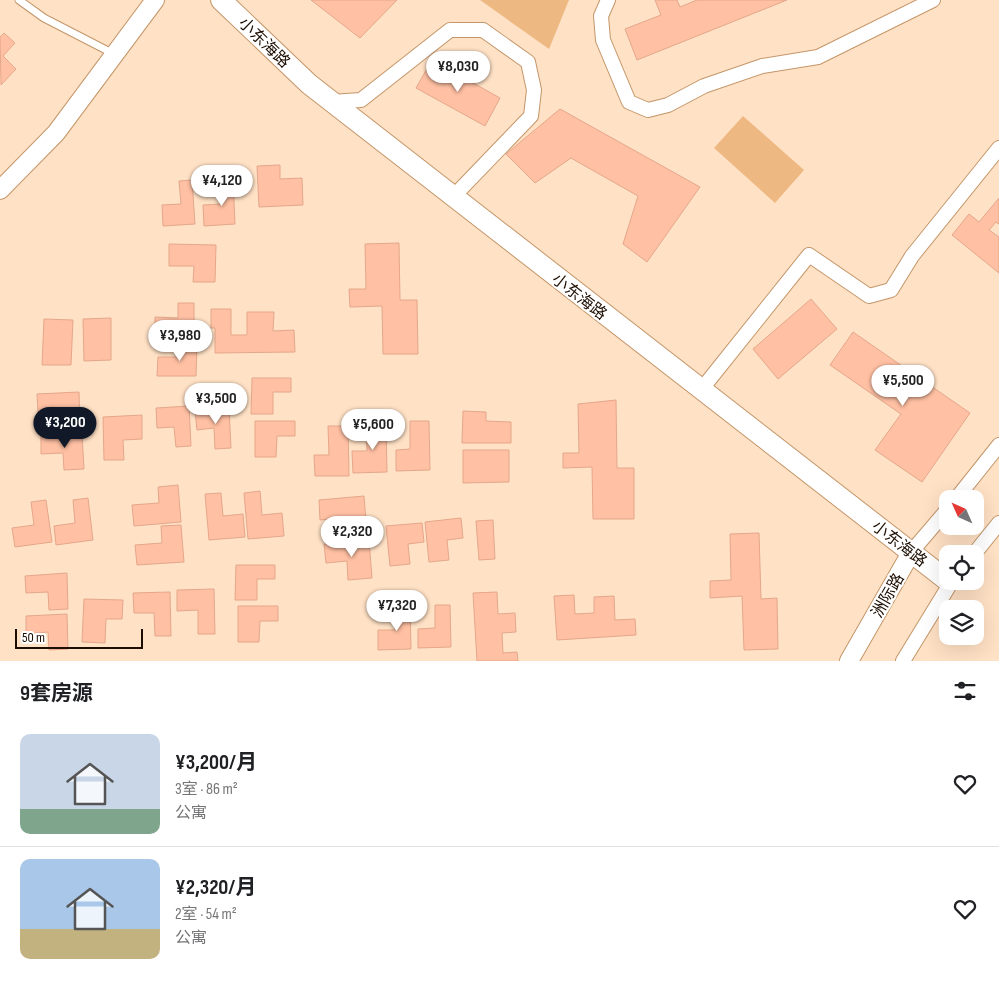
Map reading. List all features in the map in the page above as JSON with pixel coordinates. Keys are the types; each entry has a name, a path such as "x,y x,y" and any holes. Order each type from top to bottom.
{"main road":[{"name":"小东海路","path":"221,0 309,84 331,102 939,574"}],"street":[{"path":"0,190 56,133 155,0"},
{"path":"608,0 601,16 603,40 629,102 648,110 668,105 704,86 762,66 818,57 933,0"},
{"path":"331,102 361,100 450,30 483,30 528,62 534,90 531,116 453,197"},
{"path":"701,390 808,255 869,296 891,290 912,256 999,148"},
{"path":"963,490 999,445"},
{"name":"洲际路","path":"849,661 912,551 939,520"},
{"path":"981,545 999,523"},
{"path":"903,661 944,590"}],"lane":[{"path":"19,0 44,18 115,54"}],"shaded area":[{"path":"480,0 569,0 549,49"},
{"path":"743,116 804,170 775,203 714,148"}],"building":[{"path":"311,0 397,0 360,38"},
{"path":"655,0 677,0 680,7 697,0 787,0 637,60 625,29 661,15"},
{"path":"4,33 15,43 3,56 16,69 1,85 0,37"},
{"path":"432,60 500,98 485,126 416,88"},
{"path":"560,109 700,187 647,262 623,244 638,196 571,158 535,183 506,154"},
{"path":"280,165 280,179 302,178 303,205 259,207 257,166"},
{"path":"233,179 235,224 204,226 203,205 221,204 220,180"},
{"path":"192,180 195,224 163,226 162,205 181,204 179,181"},
{"path":"999,198 999,224 996,222 989,230 999,237 999,273 952,235 969,214 979,222"},
{"path":"399,243 400,300 417,300 418,354 383,354 382,306 350,307 349,289 366,289 365,244"},
{"path":"169,244 216,245 215,282 193,282 194,266 169,266"},
{"path":"811,299 837,329 778,379 753,349"},
{"path":"178,303 194,303 194,337 155,336 155,317 178,318"},
{"path":"211,309 231,309 231,335 247,335 247,312 274,312 273,331 294,330 295,352 215,353 215,328 211,328"},
{"path":"111,318 111,360 84,361 83,319"},
{"path":"44,319 73,320 71,365 42,365"},
{"path":"853,332 970,413 922,482 875,450 901,414 830,365"},
{"path":"180,342 197,343 196,376 157,376 158,357 180,357"},
{"path":"252,378 291,378 291,392 273,392 273,414 251,414"},
{"path":"79,392 80,427 60,428 60,411 38,412 37,394"},
{"path":"616,400 617,468 634,468 634,519 593,519 592,467 563,468 563,453 579,453 578,404"},
{"path":"189,406 191,446 176,447 174,427 157,428 156,408"},
{"path":"229,407 231,448 215,449 214,428 197,430 195,410"},
{"path":"463,411 486,412 486,421 511,422 511,443 462,443"},
{"path":"142,415 142,439 123,440 124,460 104,460 103,417"},
{"path":"255,421 295,421 295,436 277,436 276,457 255,457"},
{"path":"410,421 429,421 430,470 396,471 396,450 410,449"},
{"path":"386,422 387,472 353,473 352,451 367,451 366,423"},
{"path":"328,426 348,426 349,476 315,476 314,455 329,455"},
{"path":"82,434 84,469 64,470 63,453 41,454 41,436"},
{"path":"463,450 509,450 509,482 463,483"},
{"path":"178,485 181,522 134,526 132,505 159,503 158,487"},
{"path":"260,491 262,515 282,513 284,536 248,539 244,493"},
{"path":"221,493 223,516 243,514 245,537 209,540 205,494"},
{"path":"364,496 367,534 343,536 341,518 320,520 319,500"},
{"path":"88,498 93,540 56,545 54,526 75,523 73,500"},
{"path":"46,500 52,542 15,547 12,528 34,525 31,502"},
{"path":"461,518 463,538 447,540 449,560 429,562 425,522"},
{"path":"493,520 495,559 479,560 476,521"},
{"path":"422,523 424,542 408,544 410,564 390,566 386,526"},
{"path":"181,525 184,562 137,565 135,545 162,543 161,526"},
{"path":"759,533 761,599 777,598 778,649 744,650 742,596 710,598 710,581 731,580 730,534"},
{"path":"369,540 372,578 348,580 347,561 326,563 324,544"},
{"path":"236,565 275,565 275,579 257,579 257,600 235,600"},
{"path":"67,573 68,609 49,610 48,592 26,593 25,576"},
{"path":"214,589 215,634 198,634 198,610 177,611 177,590"},
{"path":"170,592 171,636 155,636 154,613 134,613 133,593"},
{"path":"497,592 498,614 515,613 516,632 502,633 503,653 517,652 518,661 477,661 473,593"},
{"path":"574,595 575,614 594,613 594,597 614,596 615,620 635,619 636,635 557,640 554,596"},
{"path":"84,599 123,600 122,619 106,619 105,643 82,642"},
{"path":"435,605 450,605 451,647 418,648 418,629 435,628"},
{"path":"238,606 278,606 278,621 260,621 259,642 238,642"},
{"path":"410,606 411,649 378,650 378,630 395,630 395,607"},
{"path":"67,614 68,649 49,650 48,632 26,634 26,616"}]}
